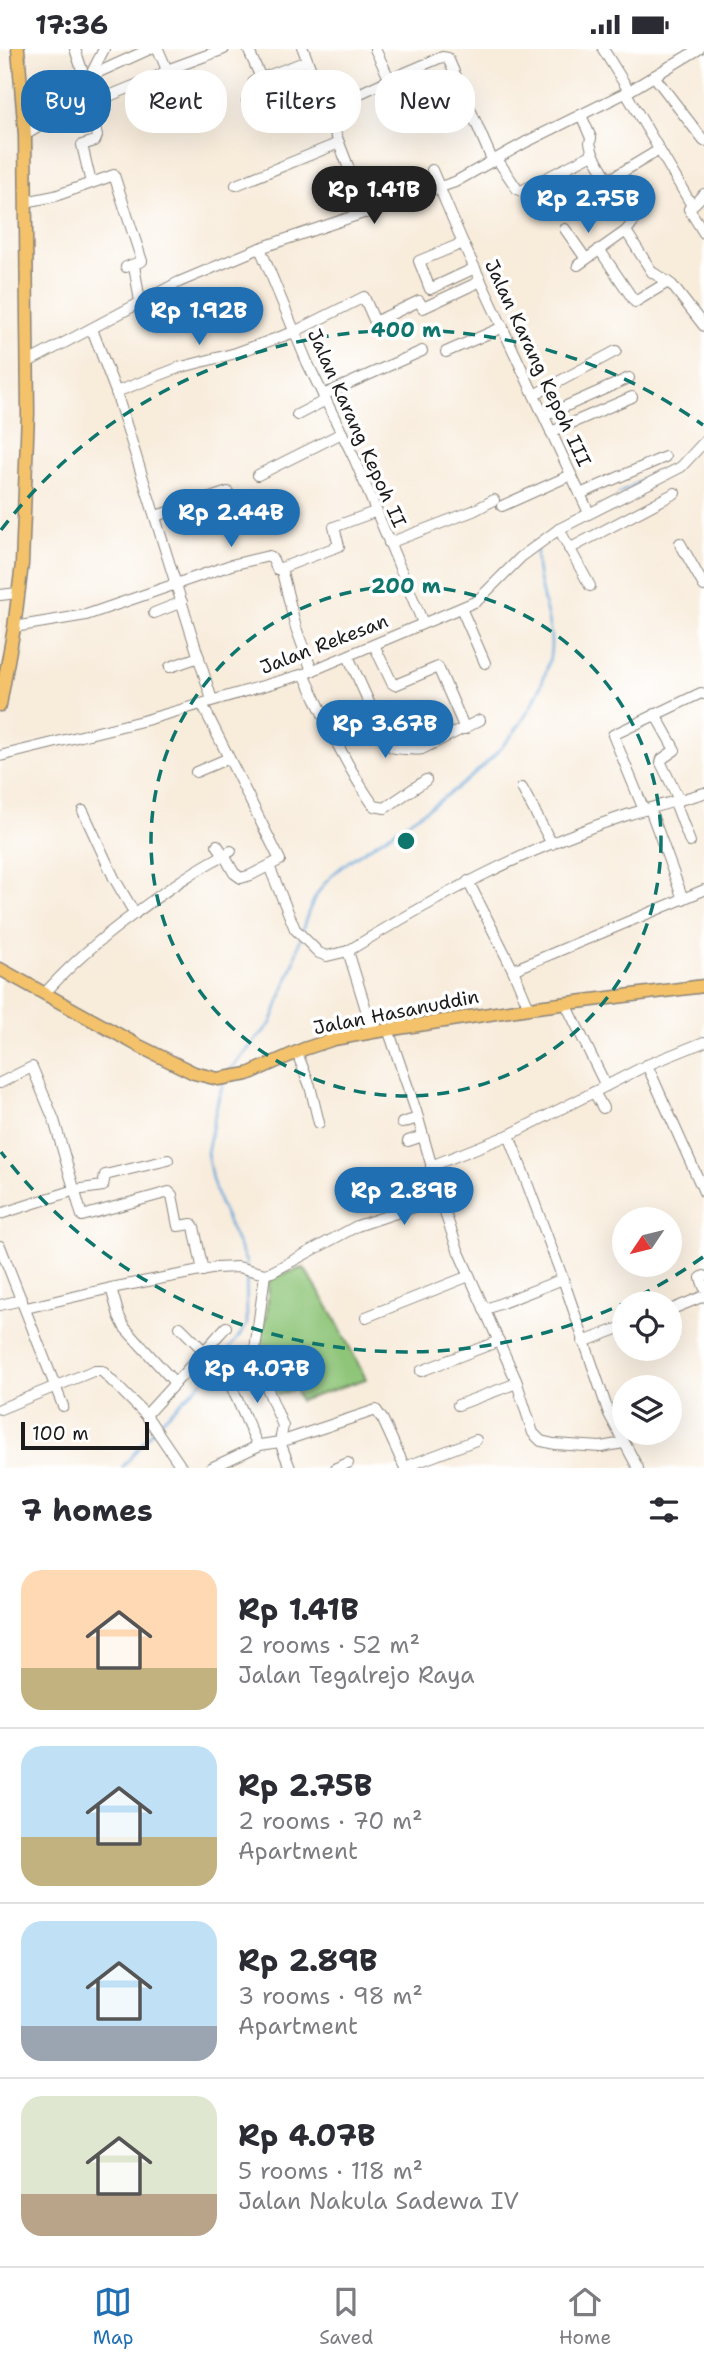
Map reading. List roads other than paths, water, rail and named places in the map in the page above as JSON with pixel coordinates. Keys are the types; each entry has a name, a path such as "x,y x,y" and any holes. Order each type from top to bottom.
{"main road":[{"path":"0,705 3,665 15,627 24,521 28,362 25,135 18,49"},
{"name":"Jalan Hasanuddin","path":"0,969 194,1073 218,1079 248,1074 334,1039 529,1008 704,986"}],"street":[{"path":"75,49 84,70"},
{"path":"93,70 104,49"},
{"path":"107,70 150,49"},
{"path":"158,49 167,69"},
{"path":"111,95 158,76 167,69 224,49"},
{"path":"248,49 257,70"},
{"path":"303,49 311,70"},
{"path":"375,49 385,70"},
{"path":"603,49 691,204"},
{"path":"28,362 179,282 260,248 440,188 628,92 699,49"},
{"path":"413,70 442,57 448,58 453,70"},
{"path":"283,70 307,61"},
{"path":"654,76 704,141"},
{"path":"565,229 582,262 626,231 633,222 590,148 591,138 580,115"},
{"path":"475,117 495,161 517,190 521,191 593,154"},
{"path":"91,183 82,145 95,141 96,133"},
{"path":"335,133 366,213"},
{"path":"236,185 339,143"},
{"path":"609,180 659,150"},
{"name":"Jalan Karang Kepoh III","path":"432,170 463,243 586,506"},
{"path":"25,202 55,196 113,175 116,177 142,261 130,266 140,302"},
{"path":"704,194 691,204 689,211 704,233"},
{"path":"626,231 652,272 668,282 704,326"},
{"path":"463,243 419,261 430,289 475,268"},
{"name":"Jalan Karang Kepoh II","path":"260,248 294,332 377,511 423,623"},
{"path":"599,249 633,301 637,302 668,282"},
{"path":"116,391 178,368 236,353 294,332 364,297 375,322 419,301 423,308 481,281"},
{"path":"446,352 503,327"},
{"path":"92,329 116,391 156,516 199,657 207,702 229,758 280,859 241,878 234,873 227,853 217,845"},
{"path":"297,415 325,397 422,351"},
{"path":"534,395 616,351"},
{"path":"544,416 629,378"},
{"path":"551,432 632,397"},
{"path":"258,475 342,433"},
{"path":"586,506 660,479 681,467 704,442"},
{"path":"586,506 665,457"},
{"path":"389,543 571,475"},
{"path":"156,516 228,492"},
{"path":"569,549 675,493"},
{"name":"Jalan Rekesan","path":"0,756 308,673 461,608 477,601 521,557 586,506"},
{"path":"15,627 86,615 176,583 266,556 271,557 277,569 281,568 339,546 334,527 377,511"},
{"path":"559,529 590,586"},
{"path":"680,543 704,586"},
{"path":"281,568 308,673 338,748 359,785 374,806 385,808 426,780"},
{"path":"0,595 18,593"},
{"path":"154,613 182,602"},
{"path":"461,608 485,663"},
{"path":"374,645 395,685 438,667 465,729"},
{"path":"348,656 380,729 392,747 422,750 480,720"},
{"path":"170,667 199,657"},
{"path":"683,899 647,810 612,735 701,693 704,694"},
{"path":"655,714 675,750 661,762 690,842"},
{"path":"195,772 229,758"},
{"path":"523,788 552,844"},
{"path":"270,866 295,929 319,953 327,956 348,951 468,881 552,844 704,793"},
{"path":"83,811 114,878 135,913"},
{"path":"45,993 69,966 108,932 193,870 227,853"},
{"path":"468,881 529,1008"},
{"path":"513,970 704,890"},
{"path":"348,951 373,1032"},
{"path":"566,1004 606,1086"},
{"path":"388,1029 441,1198 470,1276 517,1383 533,1433 541,1441 554,1444 601,1447 612,1445"},
{"path":"431,1166 509,1135 647,1065 704,1041"},
{"path":"297,1053 310,1086 318,1123"},
{"path":"647,1065 704,1192"},
{"path":"0,1083 32,1067 54,1120 83,1217 169,1192 172,1195 178,1226 193,1225 203,1271"},
{"path":"594,1092 603,1108"},
{"path":"402,1123 418,1118"},
{"path":"509,1135 612,1420"},
{"path":"408,1141 423,1136"},
{"path":"0,1214 75,1190 103,1186 105,1175 167,1160"},
{"path":"0,1305 24,1304 229,1266 265,1274 279,1270 357,1226 441,1198"},
{"path":"0,1246 63,1406"},
{"path":"265,1274 255,1350 257,1364 283,1426 280,1442 290,1468"},
{"path":"366,1317 470,1276"},
{"path":"704,1276 701,1278 704,1287"},
{"path":"484,1310 563,1279"},
{"path":"111,1288 125,1328 175,1383"},
{"path":"682,1305 704,1296"},
{"path":"180,1327 204,1351"},
{"path":"148,1418 175,1383 226,1327"},
{"path":"583,1342 612,1332"},
{"path":"421,1371 499,1341"},
{"path":"0,1409 93,1371 102,1371 148,1418 181,1468"},
{"path":"227,1377 258,1446"},
{"path":"458,1405 517,1383"},
{"path":"218,1466 258,1446 280,1442 376,1410 405,1467 476,1440"},
{"path":"624,1445 638,1468"},
{"path":"336,1468 348,1463"}],"waterway":[{"path":"618,494 665,470"},
{"path":"302,932 315,898 333,874 463,783 506,742 524,718 539,691 551,648 537,551"},
{"path":"228,1072 271,1023 300,939"},
{"path":"157,1425 215,1369 247,1325 246,1262 219,1202 207,1153 224,1081"},
{"path":"122,1468 153,1430"}]}
